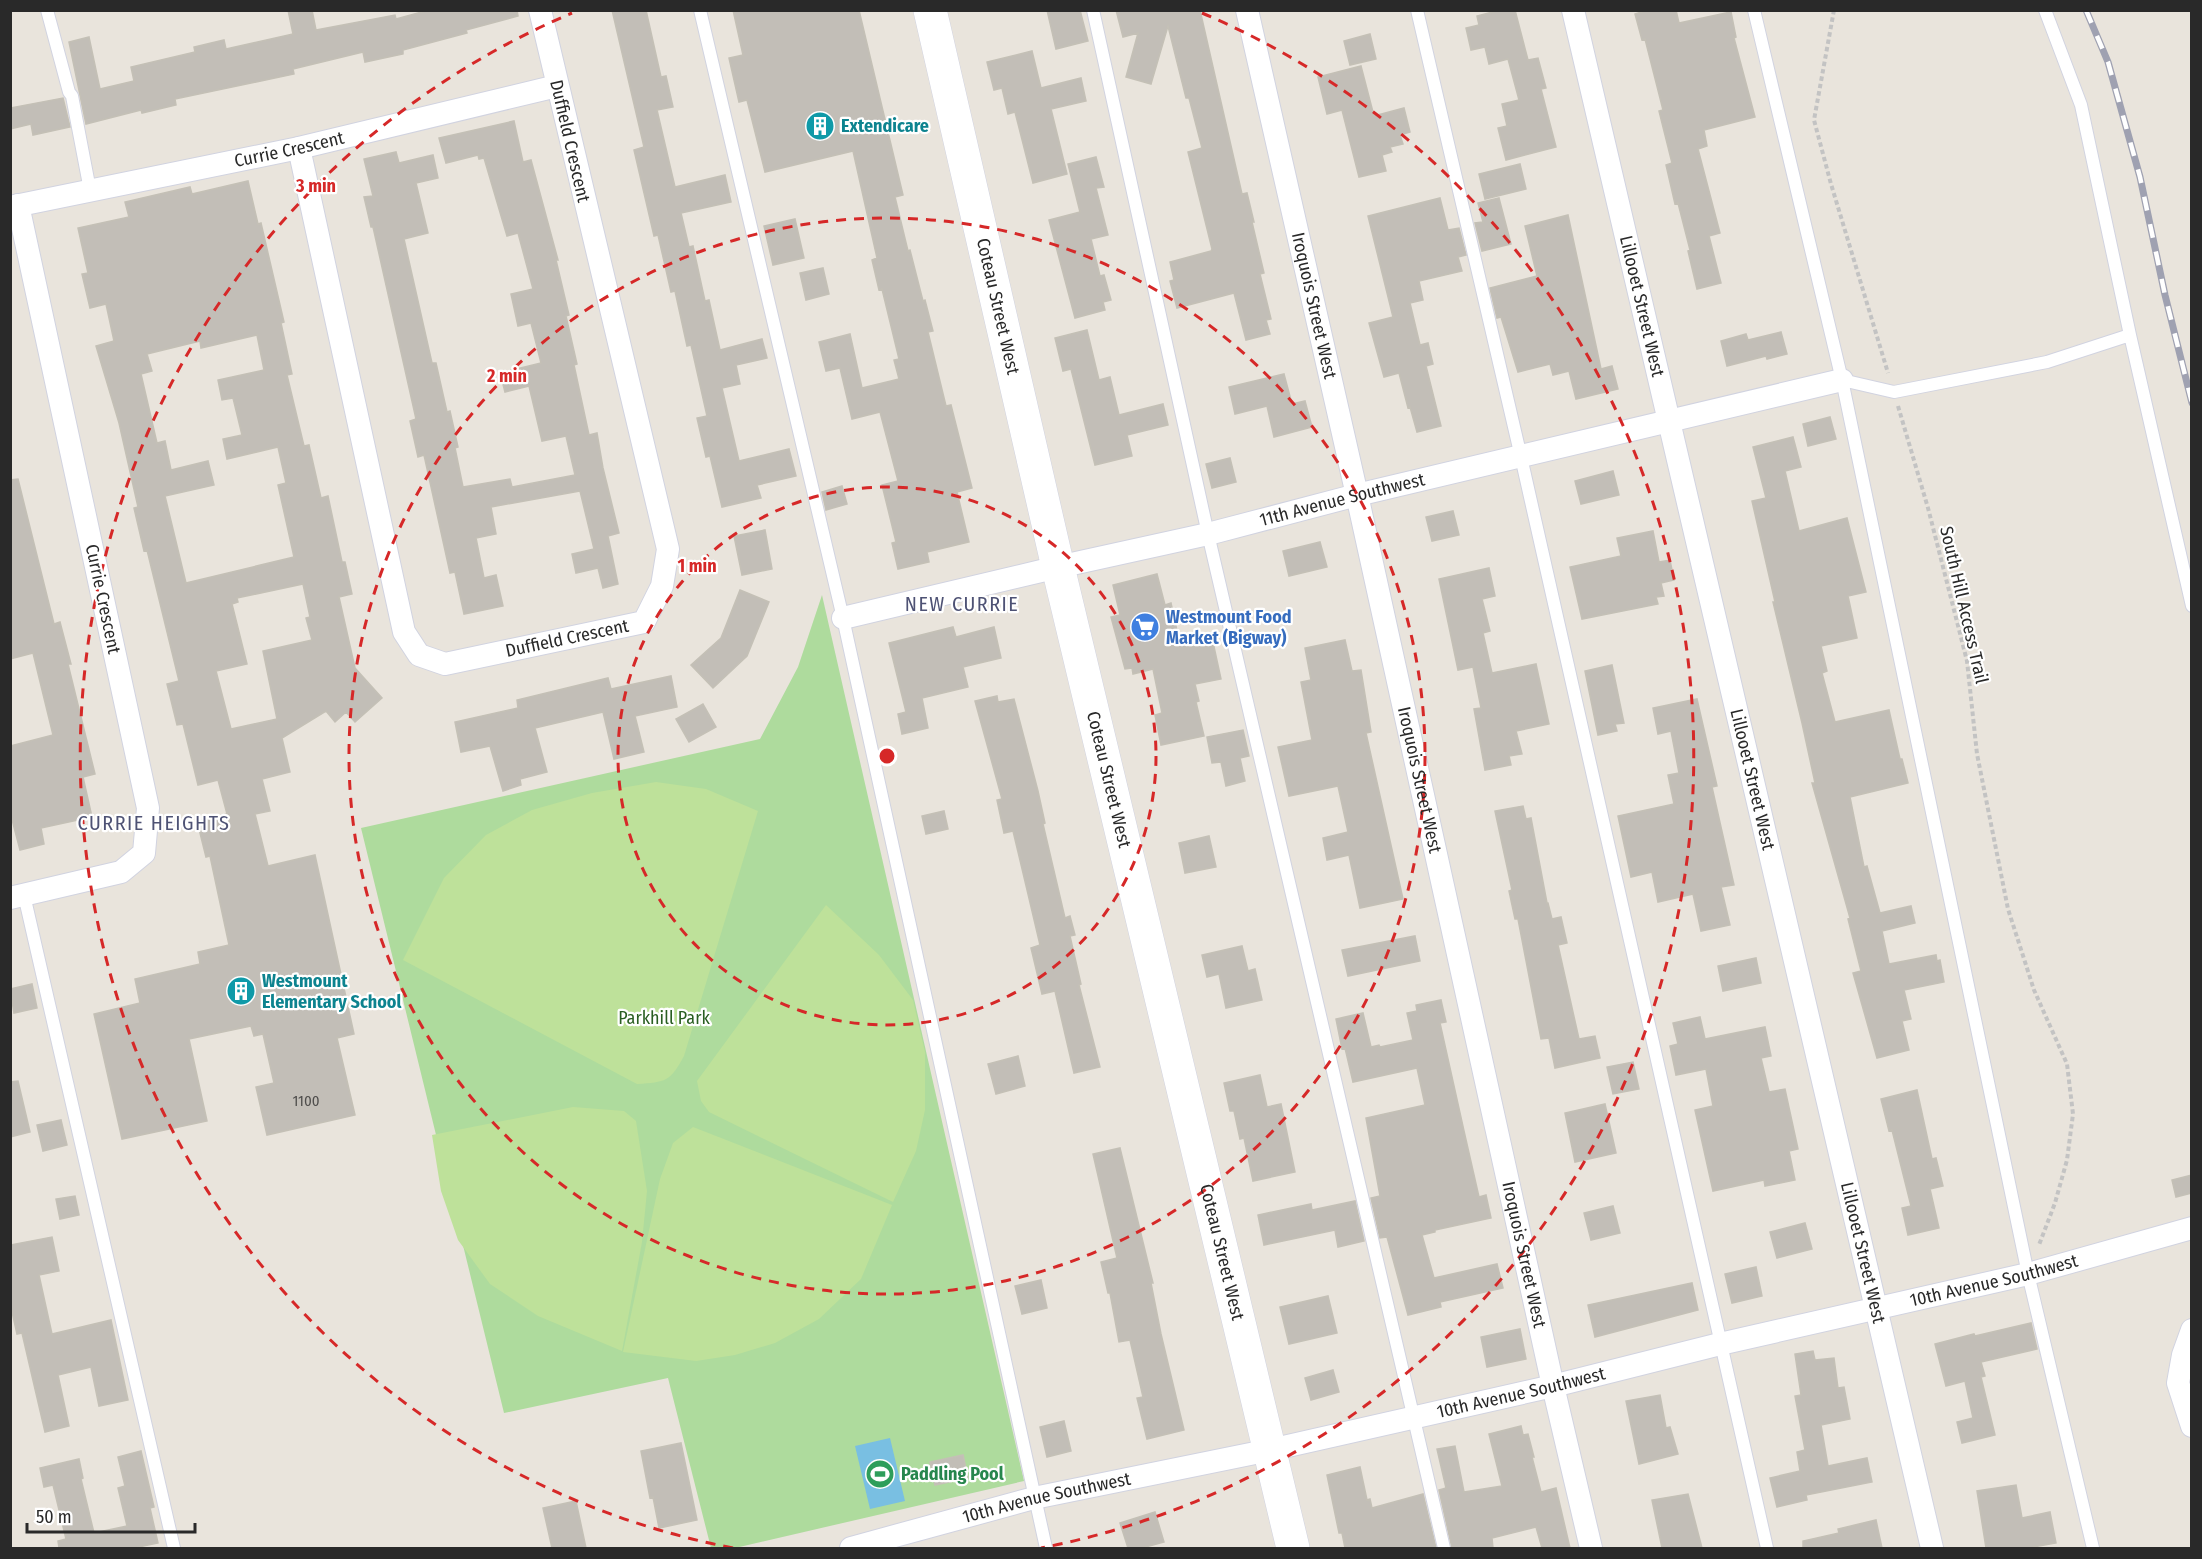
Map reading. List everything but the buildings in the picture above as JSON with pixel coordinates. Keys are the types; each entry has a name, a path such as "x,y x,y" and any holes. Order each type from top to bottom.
{"street":[{"name":"Duffield Crescent","path":"299,148 404,632 419,655 445,664 644,622 662,586 668,549 540,10"},
{"name":"Coteau Street West","path":"930,10 1058,567 1293,1548"},
{"name":"Iroquois Street West","path":"1247,10 1591,1548"},
{"name":"Lillooet Street West","path":"1573,10 1932,1548"},
{"name":"Currie Crescent","path":"17,897 121,872 144,853 148,808 14,206 299,148 557,86"},
{"name":"11th Avenue Southwest","path":"843,618 1208,534 1357,495 1842,380"},
{"name":"10th Avenue Southwest","path":"851,1548 1034,1498 1270,1450 2028,1274 2192,1228"},
{"path":"2192,1330 2183,1355 2178,1383 2192,1426"}],"lane":[{"path":"47,10 72,96 90,190"},
{"path":"700,10 843,618 1046,1548"},
{"path":"1093,10 1208,534 1444,1548"},
{"path":"1417,10 1521,457 1767,1548"},
{"path":"1754,10 1842,380 2028,1274 2093,1548"},
{"path":"2045,10 2081,105 2130,335 2192,606"},
{"path":"1842,380 1894,392 2047,362 2130,335"},
{"path":"17,897 174,1548"}],"path":[{"name":"South Hill Access Trail","path":"1834,10 1814,120 1928,508 1967,661 1977,754 2008,909 2034,990 2067,1064 2073,1114 2067,1160 2055,1203 2028,1274"}],"green space":[{"name":"Parkhill Park","path":"822,595 1024,1481 735,1548 711,1548 668,1378 504,1413 361,828 760,739 798,667"},
{"path":"656,782 706,789 758,811 684,1056 671,1076 661,1081 637,1084 403,960 444,878 486,835 532,810 592,793"},
{"path":"826,905 879,955 913,1000 925,1052 925,1110 916,1151 893,1202 709,1112 701,1101 697,1081"},
{"path":"573,1107 624,1111 636,1121 647,1191 642,1242 622,1351 538,1316 490,1284 458,1240 441,1191 432,1135"},
{"path":"693,1127 892,1205 861,1279 819,1319 775,1343 735,1355 696,1361 623,1352 660,1179 673,1143"}],"water":[{"name":"Paddling Pool","path":"890,1438 905,1501 870,1509 855,1446"}],"railway":[{"path":"2086,10 2108,62 2140,177 2165,295 2192,403"}],"place":[{"name":"Extendicare","path":"820,126"},
{"name":"Westmount Food Market (Bigway)","path":"1145,627"},
{"name":"Westmount Elementary School","path":"241,991"},
{"name":"Paddling Pool","path":"880,1474"}],"district":[{"name":"NEW CURRIE","path":"962,604"},
{"name":"CURRIE HEIGHTS","path":"154,823"}]}
